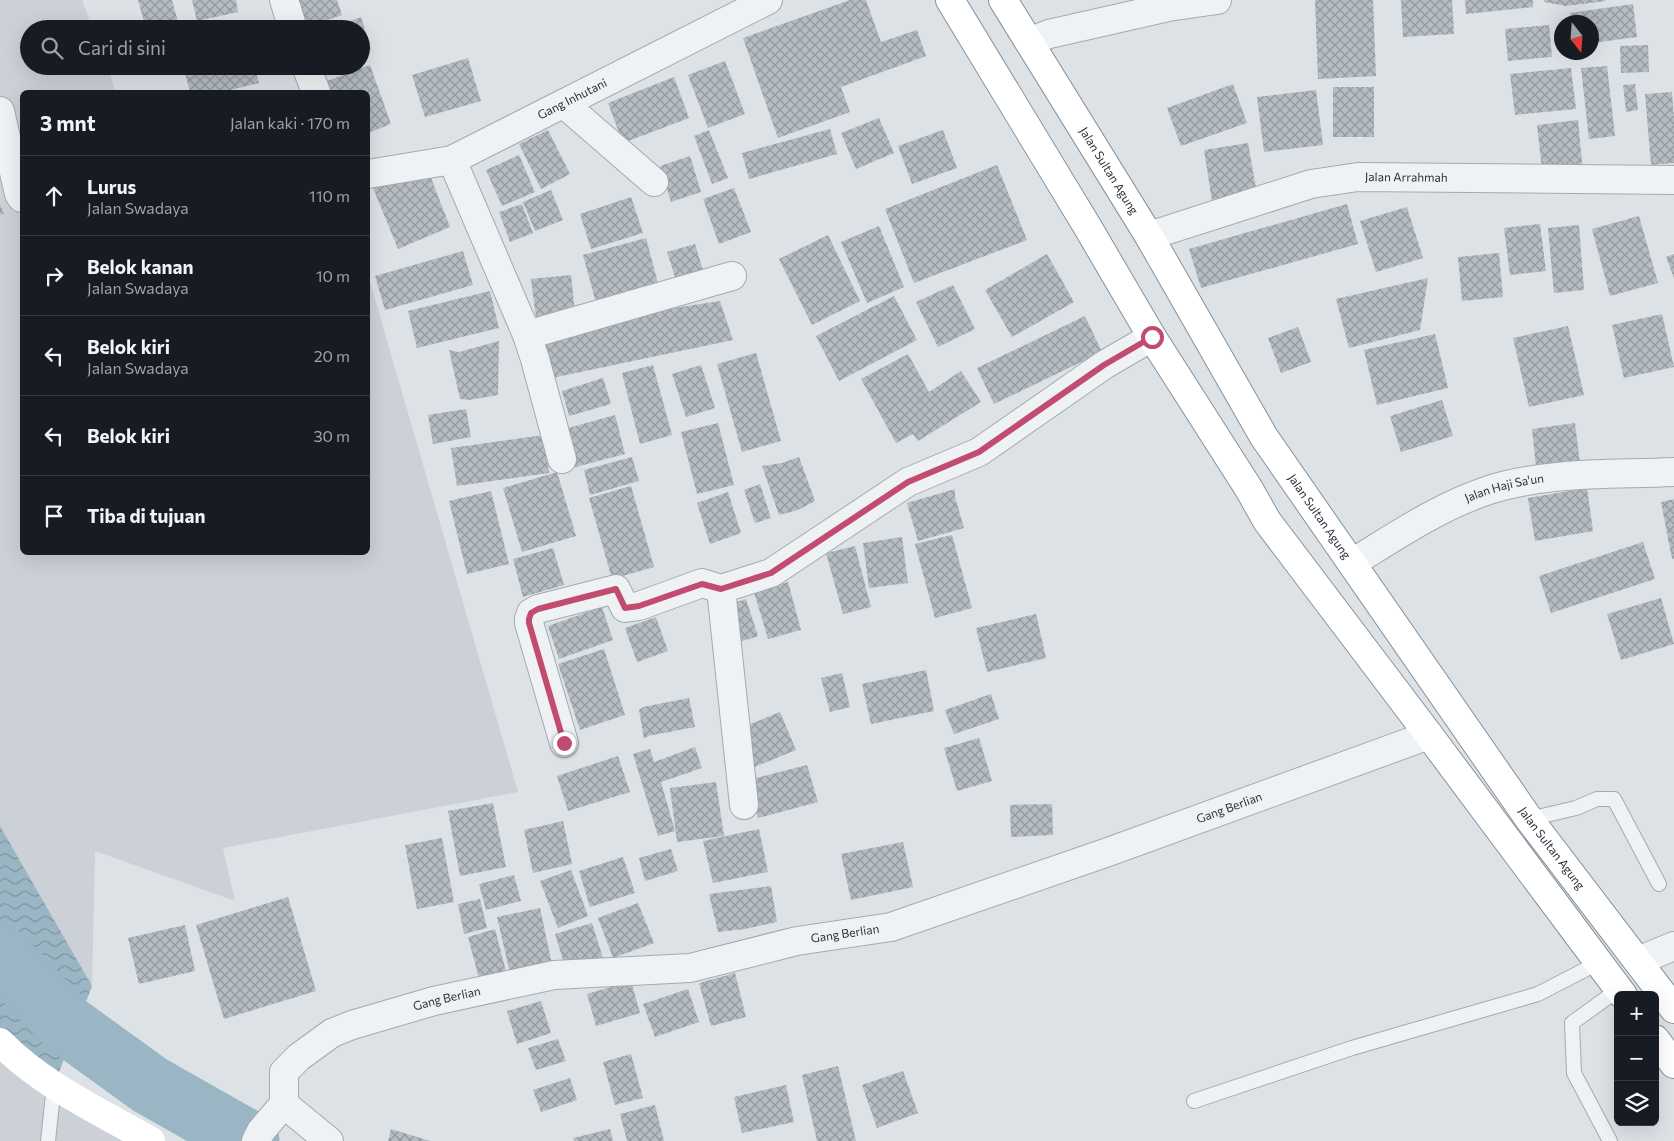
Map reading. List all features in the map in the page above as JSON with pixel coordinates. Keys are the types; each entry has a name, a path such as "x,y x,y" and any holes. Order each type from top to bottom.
{"main road":[{"path":"950,0 1152,337 1249,489 1267,521 1430,735 1619,991"},
{"name":"Jalan Sultan Agung","path":"1003,0 1149,236 1264,437 1529,820 1674,1009"},
{"path":"0,1042 27,1066 54,1085 151,1141"},
{"path":"1659,1044 1674,1064"}],"street":[{"path":"284,0 290,20"},
{"name":"Gang Inhutani","path":"370,174 452,160 768,0"},
{"path":"1029,42 1049,34 1168,8 1217,0"},
{"path":"309,75 315,90"},
{"path":"564,104 654,182"},
{"path":"0,111 20,195"},
{"path":"452,160 527,335 562,459"},
{"name":"Jalan Arrahmah","path":"1149,236 1311,184 1358,177 1674,180"},
{"path":"527,335 732,276"},
{"path":"564,743 529,623 530,614 538,609 616,589 625,608 639,606 702,584 721,589 771,573 908,482 979,452 1104,365 1152,337"},
{"name":"Jalan Haji Sa'un","path":"1352,563 1438,512 1491,490 1539,480 1572,476 1674,472"},
{"path":"721,589 744,805"},
{"name":"Gang Berlian","path":"284,1104 284,1072 318,1042 332,1033 352,1025 434,1001 554,975 690,968 797,941 891,927 1111,851 1430,735"},
{"path":"1638,961 1674,946"},
{"path":"258,1136 284,1104 329,1141"}],"lane":[{"path":"1529,820 1576,808 1596,799 1614,800 1659,884"},
{"path":"1194,1101 1352,1048 1538,994 1598,963"},
{"path":"1610,1141 1574,1073 1572,1023 1614,996"},
{"path":"48,1141 54,1085"}],"shaded area":[{"path":"0,0 82,0 90,20 20,20 20,75 110,75 115,90 20,90 20,555 370,555 370,282 518,792 223,848 235,901 95,851 92,986 54,1085 151,1141 0,1141"}],"water":[{"path":"0,826 92,986 54,1085 0,1041"}],"building":[{"path":"138,0 172,0 178,20 144,20"},
{"path":"192,0 236,0 238,12 197,20"},
{"path":"294,0 337,0 342,15 327,20 300,20"},
{"path":"850,0 866,0 881,42 917,30 926,56 841,87 850,112 778,138 743,38"},
{"path":"1315,0 1373,0 1376,76 1318,79"},
{"path":"1401,0 1452,0 1454,34 1403,37"},
{"path":"1465,0 1533,0 1533,7 1466,14"},
{"path":"1544,0 1606,1 1566,6 1544,2"},
{"path":"1633,4 1637,37 1599,42 1599,15 1570,15 1570,13"},
{"path":"1549,25 1552,57 1508,61 1505,29"},
{"path":"1648,45 1649,72 1621,73 1620,46"},
{"path":"468,58 481,101 425,117 412,75"},
{"path":"725,61 745,114 708,128 688,75"},
{"path":"370,65 391,124 370,132 370,90 321,90 319,84 343,75 370,75"},
{"path":"1607,66 1615,136 1589,139 1581,68"},
{"path":"1571,68 1576,109 1515,115 1510,74"},
{"path":"185,75 257,75 259,83 230,90 189,90"},
{"path":"674,77 689,118 623,143 608,103"},
{"path":"1233,84 1247,123 1181,146 1167,108"},
{"path":"1635,84 1638,110 1626,112 1623,85"},
{"path":"1333,87 1374,87 1374,137 1333,137"},
{"path":"1316,90 1323,145 1264,152 1257,97"},
{"path":"1672,92 1674,163 1651,165 1645,94"},
{"path":"879,118 894,153 856,169 841,133"},
{"path":"1578,120 1583,173 1543,178 1537,125"},
{"path":"830,129 837,154 749,179 742,153"},
{"path":"548,130 570,174 541,189 519,144"},
{"path":"709,130 728,178 712,184 694,136"},
{"path":"943,130 957,168 912,184 898,146"},
{"path":"1248,143 1257,194 1212,201 1204,150"},
{"path":"519,155 535,192 502,206 486,170"},
{"path":"690,156 701,192 671,202 660,166"},
{"path":"426,165 450,227 398,249 373,188"},
{"path":"997,165 1027,240 914,283 885,209"},
{"path":"734,188 751,232 719,244 703,199"},
{"path":"551,190 563,220 535,231 523,202"},
{"path":"631,197 643,233 591,249 580,214"},
{"path":"0,204 4,214 0,215"},
{"path":"522,204 533,233 510,242 499,212"},
{"path":"1347,204 1358,244 1201,288 1189,249"},
{"path":"1407,207 1423,258 1376,272 1360,221"},
{"path":"1639,216 1658,283 1610,296 1592,229"},
{"path":"1540,224 1546,271 1510,275 1504,228"},
{"path":"1579,225 1584,290 1554,293 1548,228"},
{"path":"879,226 904,287 867,303 841,242"},
{"path":"828,235 860,301 812,325 779,259"},
{"path":"646,238 660,291 597,307 583,255"},
{"path":"695,244 705,277 678,286 667,252"},
{"path":"463,251 473,285 385,310 375,276"},
{"path":"1499,253 1503,297 1462,301 1458,257"},
{"path":"1047,254 1074,302 1012,337 985,290"},
{"path":"1674,254 1674,278 1666,257"},
{"path":"571,275 575,313 536,318 531,279"},
{"path":"1428,278 1420,330 1349,348 1336,299"},
{"path":"953,285 975,329 938,347 916,302"},
{"path":"490,291 499,328 417,348 408,311"},
{"path":"894,296 917,340 839,381 816,336"},
{"path":"720,301 733,340 547,379 530,339 648,312"},
{"path":"1662,314 1674,367 1624,378 1612,325"},
{"path":"1085,316 1102,352 994,404 977,368"},
{"path":"1568,326 1584,395 1529,407 1513,338"},
{"path":"1298,327 1311,362 1281,373 1268,338"},
{"path":"1435,334 1448,388 1377,405 1364,350"},
{"path":"499,341 498,395 469,400 460,399 449,350 459,352"},
{"path":"756,353 781,441 742,452 717,364"},
{"path":"908,354 929,392 961,371 981,402 918,441 913,434 896,443 861,379"},
{"path":"653,365 672,435 640,444 622,373"},
{"path":"701,365 715,408 686,417 672,374"},
{"path":"603,378 611,404 569,416 562,391"},
{"path":"1442,400 1453,436 1401,452 1390,416"},
{"path":"466,409 471,437 433,444 428,415"},
{"path":"615,415 625,454 572,468 561,430"},
{"path":"718,423 734,485 697,494 681,432"},
{"path":"1575,423 1581,471 1537,477 1532,429"},
{"path":"544,435 549,473 457,486 451,448"},
{"path":"632,457 639,481 590,495 584,470"},
{"path":"799,457 815,501 798,510 779,515 762,466 782,463"},
{"path":"557,472 576,536 522,552 503,488"},
{"path":"760,484 771,518 755,523 744,490"},
{"path":"631,486 654,567 612,579 589,498"},
{"path":"1587,488 1593,531 1535,541 1528,498"},
{"path":"955,489 955,497 964,528 918,541 907,503"},
{"path":"491,491 509,564 467,574 449,501"},
{"path":"728,492 741,533 710,544 697,503"},
{"path":"1674,499 1674,559 1672,559 1661,502"},
{"path":"952,535 972,608 935,618 915,544"},
{"path":"902,537 908,583 869,588 863,543"},
{"path":"1643,542 1655,579 1551,613 1539,576"},
{"path":"855,546 871,607 843,614 826,553"},
{"path":"553,548 564,585 523,597 513,559"},
{"path":"788,582 801,630 768,639 754,592"},
{"path":"1661,598 1674,644 1621,660 1607,614"},
{"path":"746,599 758,636 731,645 718,608"},
{"path":"602,607 613,640 559,659 548,626"},
{"path":"1036,614 1046,658 987,672 976,628"},
{"path":"656,617 668,651 637,662 625,628"},
{"path":"604,649 625,715 580,730 558,664"},
{"path":"926,670 934,711 871,724 862,684"},
{"path":"842,673 850,707 830,712 821,678"},
{"path":"991,694 999,719 954,734 945,710"},
{"path":"689,698 695,727 648,736 644,739 639,710 643,707"},
{"path":"780,712 796,750 752,768 736,730"},
{"path":"979,738 992,781 957,791 944,748"},
{"path":"695,747 702,768 661,782 675,831 658,836 633,754 650,749 654,762"},
{"path":"618,756 630,792 568,811 557,776"},
{"path":"807,765 818,802 758,818 748,780"},
{"path":"716,782 724,836 677,842 670,788"},
{"path":"493,803 506,867 460,876 448,811"},
{"path":"1052,804 1053,835 1011,837 1010,805"},
{"path":"563,821 572,864 533,873 524,830"},
{"path":"759,829 768,872 713,883 703,841"},
{"path":"442,838 454,902 417,909 405,845"},
{"path":"903,842 913,887 851,900 841,854"},
{"path":"671,849 678,871 645,881 639,858"},
{"path":"623,857 635,893 590,907 579,871"},
{"path":"571,870 588,916 558,928 540,881"},
{"path":"514,875 521,901 486,910 479,884"},
{"path":"771,886 777,922 745,929 718,932 709,894"},
{"path":"288,897 316,991 224,1019 196,925"},
{"path":"480,899 487,928 464,934 458,904"},
{"path":"638,903 654,943 613,958 598,918"},
{"path":"540,908 552,964 510,973 497,917"},
{"path":"592,923 603,958 566,970 555,934"},
{"path":"185,925 195,971 139,984 128,938"},
{"path":"495,929 507,975 480,982 468,937"},
{"path":"735,973 746,1017 711,1026 699,983"},
{"path":"631,981 640,1013 596,1026 587,994"},
{"path":"688,989 699,1022 655,1037 643,1004"},
{"path":"541,1001 551,1033 517,1044 507,1011"},
{"path":"558,1039 566,1061 536,1070 528,1048"},
{"path":"631,1054 643,1098 615,1105 603,1062"},
{"path":"838,1066 856,1141 817,1141 802,1075"},
{"path":"903,1071 918,1113 877,1128 862,1085"},
{"path":"570,1078 577,1100 541,1112 533,1090"},
{"path":"786,1085 794,1122 742,1133 734,1097"},
{"path":"655,1105 664,1141 627,1141 620,1114"},
{"path":"391,1129 430,1141 388,1141"},
{"path":"610,1129 613,1141 574,1141 573,1138"}],"waterway":[{"path":"0,955 67,1025 150,1085 249,1141"}],"route":[{"path":"564,743 529,623 531,613 538,609 616,589 625,608 639,606 702,584 721,589 771,573 834,533 908,482 979,452 1104,365 1152,337"}]}
